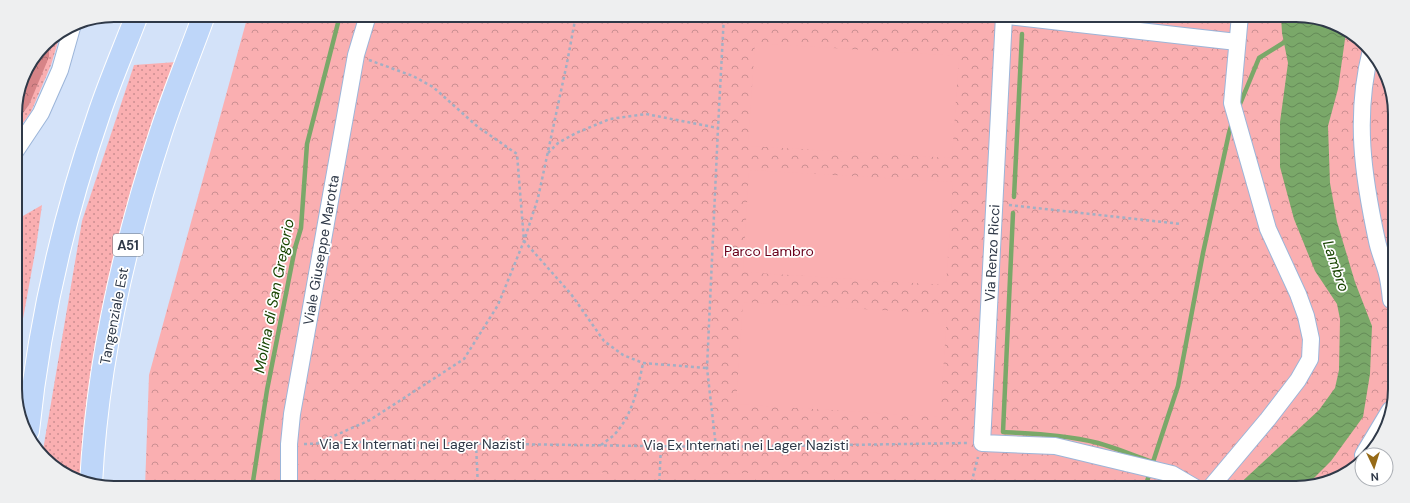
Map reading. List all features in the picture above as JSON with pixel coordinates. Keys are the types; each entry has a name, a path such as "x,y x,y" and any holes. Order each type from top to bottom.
{"highway":[{"path":"29,424 43,328 63,234 98,116 134,22"},
{"name":"Tangenziale Est","path":"91,478 95,432 104,361 116,297 145,185 162,131 201,22"}],"street":[{"name":"Viale Giuseppe Marotta","path":"289,481 292,414 356,55 366,22"},
{"name":"Via Renzo Ricci","path":"982,443 995,203 1001,22"},
{"path":"1062,22 1237,42"},
{"path":"1216,481 1268,419 1298,380 1310,359 1311,339 1306,316 1298,294 1268,229 1232,103 1239,22"},
{"path":"22,143 41,113 60,70 70,33"},
{"path":"1370,59 1363,97 1361,127 1363,160 1377,243 1388,269"},
{"path":"1371,443 1380,427"},
{"path":"982,443 1056,446 1172,474 1184,481"}],"path":[{"path":"317,443 370,420 464,359 498,305 524,241 538,198 568,63 575,22"},
{"path":"716,447 707,368 724,22"},
{"path":"356,55 413,76 433,88 478,127 517,154 524,241 571,294 604,341 623,355 643,363 707,368"},
{"path":"547,154 558,143 576,133 610,119 646,114 718,128"},
{"path":"995,203 1181,224"},
{"path":"601,445 613,435 627,417 638,386 643,363"},
{"name":"Via Ex Internati nei Lager Nazisti","path":"290,444 364,442 716,447 982,443"},
{"path":"972,481 982,443"},
{"path":"476,444 478,481"},
{"path":"659,481 661,446"}],"green space":[{"name":"Parco Lambro","path":"246,22 1296,22 1326,27 1337,31 1352,41 1369,58 1376,68 1385,90 1388,114 1387,401 1379,430 1369,445 1367,447 1354,447 1354,460 1342,469 1326,476 1302,481 145,481 149,375"},
{"path":"58,41 51,65 31,112 22,124 22,114 29,105 49,49"},
{"path":"755,43 959,56 952,158 748,146"},
{"path":"49,49 49,57 29,105 22,114 25,90 29,79 37,63"},
{"path":"177,62 85,476 63,466 43,448 82,221 134,65"},
{"path":"749,170 953,182 946,285 743,272"},
{"path":"42,205 22,324 22,217"},
{"path":"743,302 947,314 940,417 736,404"},
{"path":"606,472 607,481 535,481"},
{"path":"755,473 755,481 710,481 710,474"},
{"path":"772,474 818,474 818,481 772,481"},
{"path":"835,474 881,474 881,481 835,481"}],"water":[{"name":"Lambro","path":"1281,22 1296,22 1326,27 1345,36 1338,89 1328,126 1330,183 1337,222 1355,282 1372,326 1370,374 1363,417 1331,461 1313,479 1302,481 1243,481 1319,410 1335,388 1339,370 1340,319 1337,304 1315,271 1294,219 1280,167 1280,122 1288,63"}],"waterway":[{"name":"Molina di San Gregorio","path":"253,481 267,390 295,248 301,228 307,144 338,22"},
{"path":"1014,197 1022,34"},
{"path":"1240,104 1259,58 1288,40"},
{"path":"1013,213 1003,432 1051,435 1087,440 1112,447 1153,462 1178,386 1203,253 1231,126"},
{"path":"1147,481 1149,475"}]}
